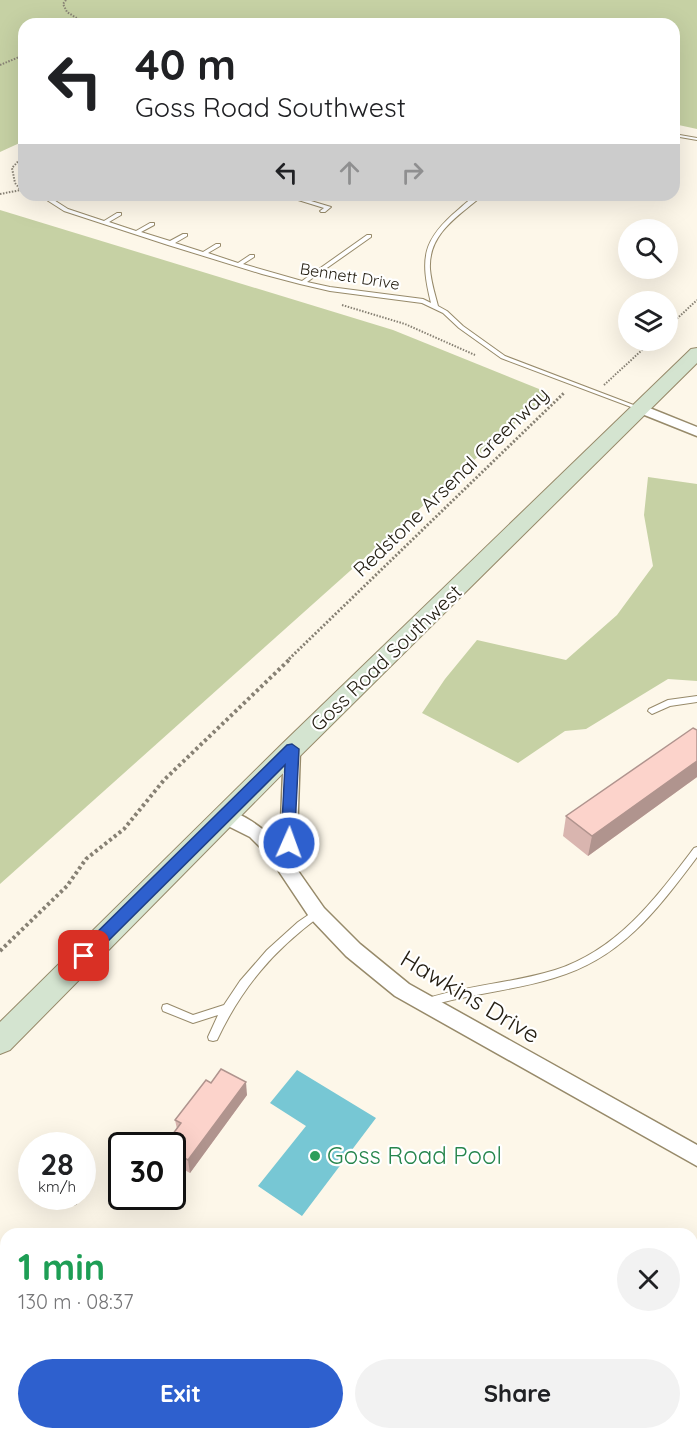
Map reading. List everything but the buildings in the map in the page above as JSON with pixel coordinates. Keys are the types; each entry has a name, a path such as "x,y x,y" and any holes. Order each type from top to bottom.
{"street":[{"name":"Goss Road Southwest","path":"0,1041 292,749 697,353"},
{"path":"642,409 697,432"},
{"path":"288,867 292,749"},
{"name":"Hawkins Drive","path":"226,817 256,832 288,867 317,913 353,950 402,990 697,1156"}],"lane":[{"path":"680,136 697,139"},
{"name":"Bennett Drive","path":"52,201 66,210 104,223 302,283 416,300 435,306 504,357 642,409"},
{"path":"297,201 328,207 322,211"},
{"path":"435,306 427,266 433,241 455,213 471,201"},
{"path":"104,223 119,214"},
{"path":"136,233 152,224"},
{"path":"170,244 184,235"},
{"path":"302,283 369,236"},
{"path":"203,254 218,245"},
{"path":"238,265 252,256"},
{"path":"652,711 668,703 697,699"},
{"path":"425,1003 454,992 556,974 596,959 631,932 697,850"},
{"path":"213,1037 224,1009 288,933 317,913"},
{"path":"167,1008 193,1019 224,1009"}],"path":[{"path":"66,0 63,4 67,12 76,18"},
{"path":"0,65 18,58"},
{"path":"18,162 12,168 18,186"},
{"path":"0,194 18,191"},
{"path":"678,318 697,300"},
{"path":"339,304 405,324 483,358"},
{"path":"595,393 641,351"},
{"name":"Redstone Arsenal Greenway","path":"0,951 67,886 86,859 124,829 164,780 566,393 556,389"}],"green space":[{"path":"0,0 697,0 697,129 680,125 680,18 18,18 18,144 0,152"},
{"path":"0,210 393,330 549,393 0,884"},
{"path":"648,477 697,484 697,681 668,679 586,729 565,731 518,763 422,713 445,679 477,640 566,660 617,615 653,566 644,515"}],"water":[{"name":"Goss Road Pool","path":"297,1070 376,1118 302,1216 258,1186 306,1126 270,1103"}],"place":[{"name":"Goss Road Pool","path":"315,1156"}],"route":[{"path":"84,956 292,749 289,843"}]}
